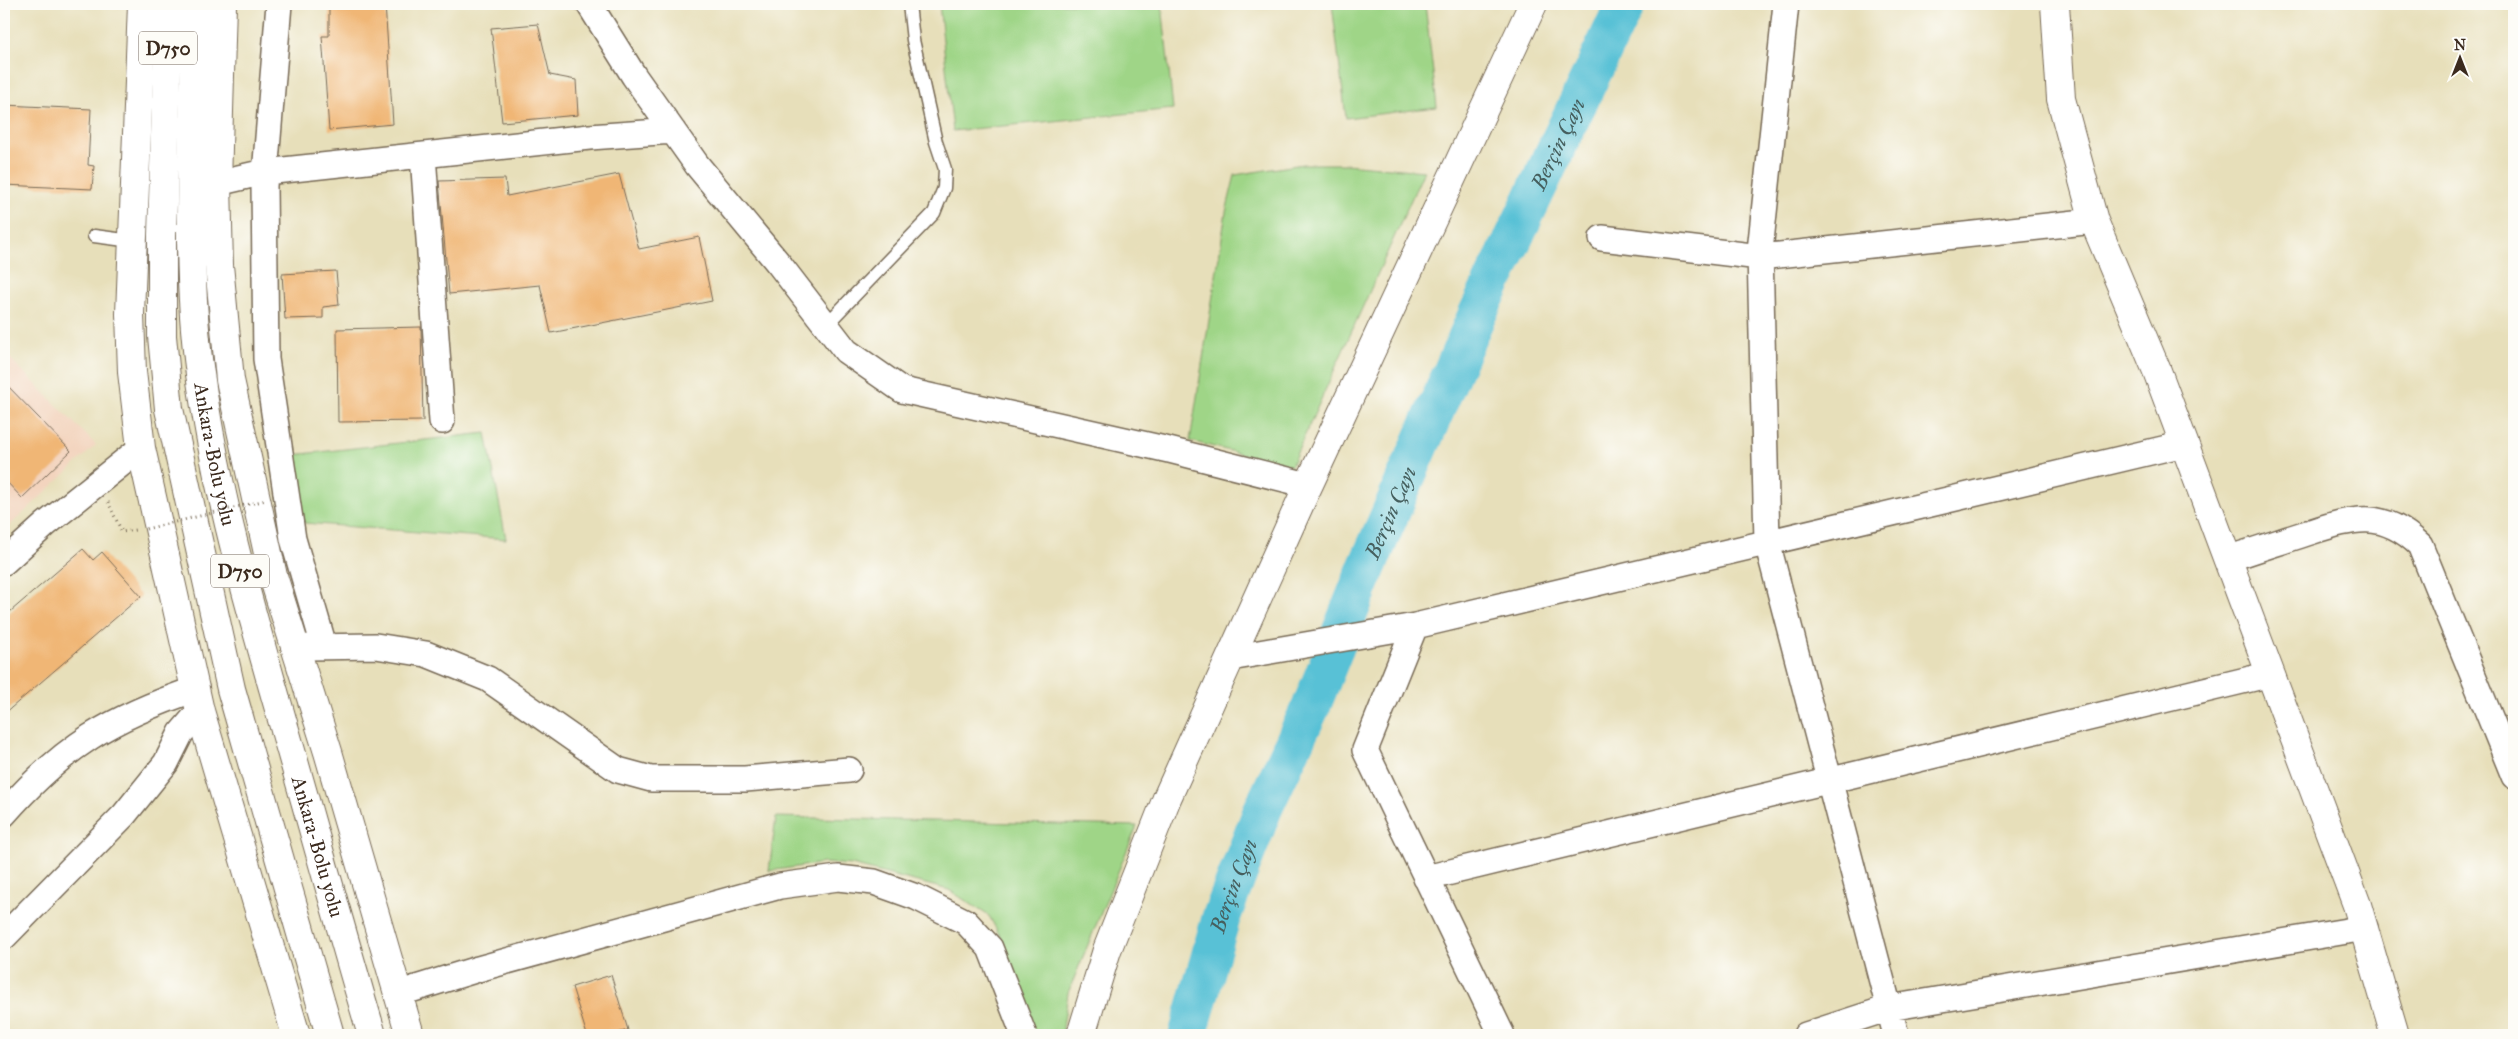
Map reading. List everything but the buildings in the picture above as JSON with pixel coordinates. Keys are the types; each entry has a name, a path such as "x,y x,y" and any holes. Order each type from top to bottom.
{"main road":[{"path":"142,4 130,324 132,372 141,448 198,700 296,1035"},
{"name":"Ankara-Bolu yolu","path":"169,4 168,93 162,235 162,336 169,409 231,689 330,1035"},
{"name":"Ankara-Bolu yolu","path":"196,4 192,209 194,309 200,373 216,469 238,566 372,1035"},
{"path":"222,4 217,183 218,265 230,380 273,576 328,752 410,1035"},
{"path":"1081,1035 1110,941 1167,798 1237,657 1308,485 1533,4"},
{"path":"2055,4 2060,99 2094,222 2157,371 2365,928 2395,1035"}],"street":[{"path":"279,4 265,172 266,359 294,539 324,646"},
{"path":"589,4 634,76 697,165 779,264 846,351 902,390 1169,450 1308,485"},
{"path":"1786,4 1760,257 1767,542 1896,1035"},
{"path":"217,183 265,172 590,137 673,131"},
{"path":"423,155 442,421"},
{"path":"1602,238 1760,257 2094,222"},
{"path":"1237,657 1408,627 2184,444"},
{"path":"4,562 141,448"},
{"path":"2227,559 2356,519 2384,522 2410,535 2420,545 2514,776"},
{"path":"1408,627 1365,750 1502,1035"},
{"path":"296,649 324,646 376,646 426,654 488,679 618,770 651,779 744,779 849,770"},
{"path":"1426,878 2270,674"},
{"path":"4,814 41,774 90,735 148,706 198,700"},
{"path":"4,937 124,815 166,763 198,700"},
{"path":"397,994 478,969 780,886 838,878 874,882 916,897 966,922 990,948 1024,1035"},
{"path":"1806,1035 1889,1008 2365,928"}],"lane":[{"path":"826,325 934,213 944,188 945,169 936,142 913,40 908,4"},
{"path":"94,236 132,240"}],"path":[{"path":"98,482 122,532"},
{"path":"146,529 266,500"}],"shaded area":[{"path":"4,352 96,445 4,531"}],"green space":[{"path":"939,4 1162,4 1173,109 953,131"},
{"path":"1332,4 1425,4 1437,107 1346,118"},
{"path":"1303,164 1345,164 1424,171 1291,466 1190,441 1226,212 1235,175"},
{"path":"486,433 506,539 304,523 293,455"},
{"path":"776,817 1137,826 1068,993 1062,1035 1034,1035 1020,1011 1004,943 989,916 949,890 852,865 824,863 769,871"}],"waterway":[{"name":"Berçin Çayı","path":"1188,1035 1221,918 1263,809 1313,702 1367,567 1476,317 1625,4"}]}
